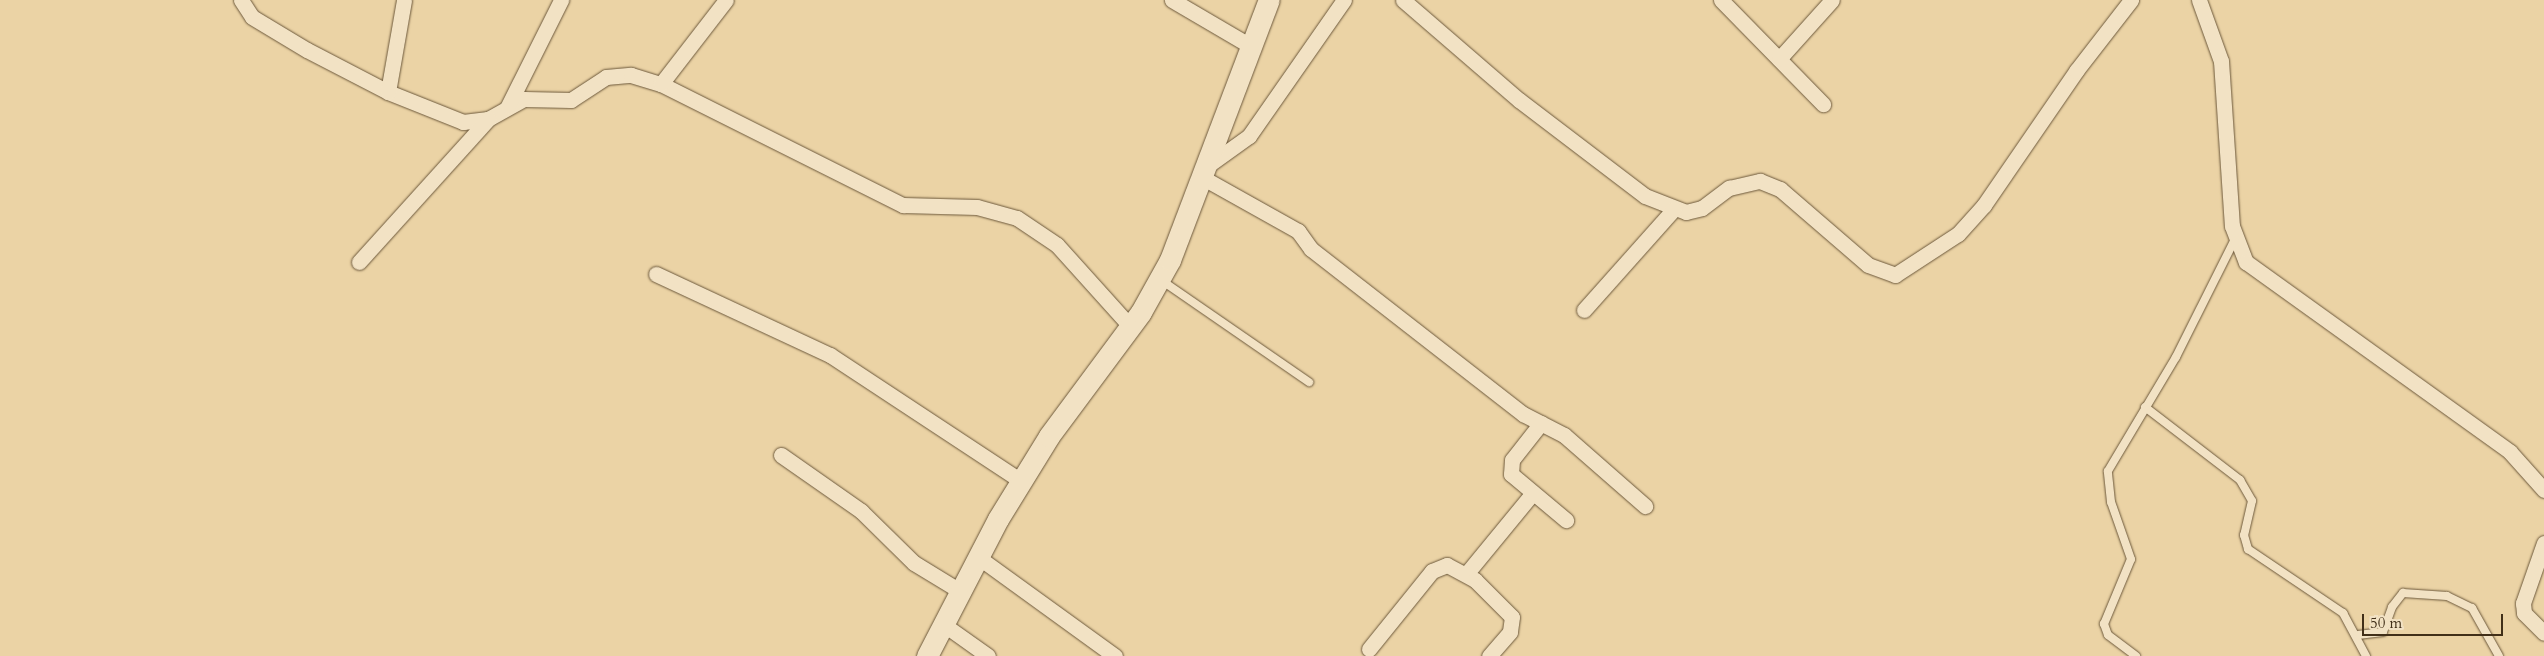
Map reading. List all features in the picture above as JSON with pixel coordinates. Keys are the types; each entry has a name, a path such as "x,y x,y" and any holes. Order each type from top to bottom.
{"main road":[{"path":"926,656 978,557 1022,481 1130,326 1159,279 1207,172 1252,47 1264,2"}],"street":[{"path":"241,0 252,17 388,92 463,122 488,120"},
{"path":"388,92 404,0"},
{"path":"508,106 561,0"},
{"path":"661,84 726,0"},
{"path":"1172,0 1252,47"},
{"path":"1344,0 1250,136 1207,172 1292,226 1312,249 1523,414 1564,435 1645,506"},
{"path":"1403,0 1619,178 1674,209 1702,208 1729,188 1760,181 1780,189 1868,265 1882,274 1905,272 1958,234 1984,205 2076,71 2131,0"},
{"path":"1721,0 1822,104"},
{"path":"1779,59 1832,0"},
{"path":"2199,0 2221,61 2235,239 2257,273 2510,452 2544,490"},
{"path":"359,262 488,120 508,106 524,99 571,100 617,75 661,84 903,205 977,207 1017,218 1057,245 1130,326"},
{"path":"1584,310 1674,209"},
{"path":"656,274 830,355 1022,481"},
{"path":"1541,422 1510,467 1515,479 1566,520"},
{"path":"781,455 860,511 906,557 960,591"},
{"path":"1467,574 1532,494"},
{"path":"2544,543 2523,603 2524,613 2544,633"},
{"path":"978,557 1115,656"},
{"path":"1370,649 1432,571 1446,565 1467,574 1514,624 1489,656"},
{"path":"943,624 988,656"}],"lane":[{"path":"2136,656 2108,635 2104,624 2131,558 2107,485 2113,458 2199,316 2235,239"},
{"path":"1159,279 1309,382"},
{"path":"2145,407 2222,463 2248,489 2252,510 2244,536 2253,554 2328,602 2358,635 2366,656"},
{"path":"2358,635 2383,632 2392,607 2403,593 2447,596 2472,608 2499,656"}]}
